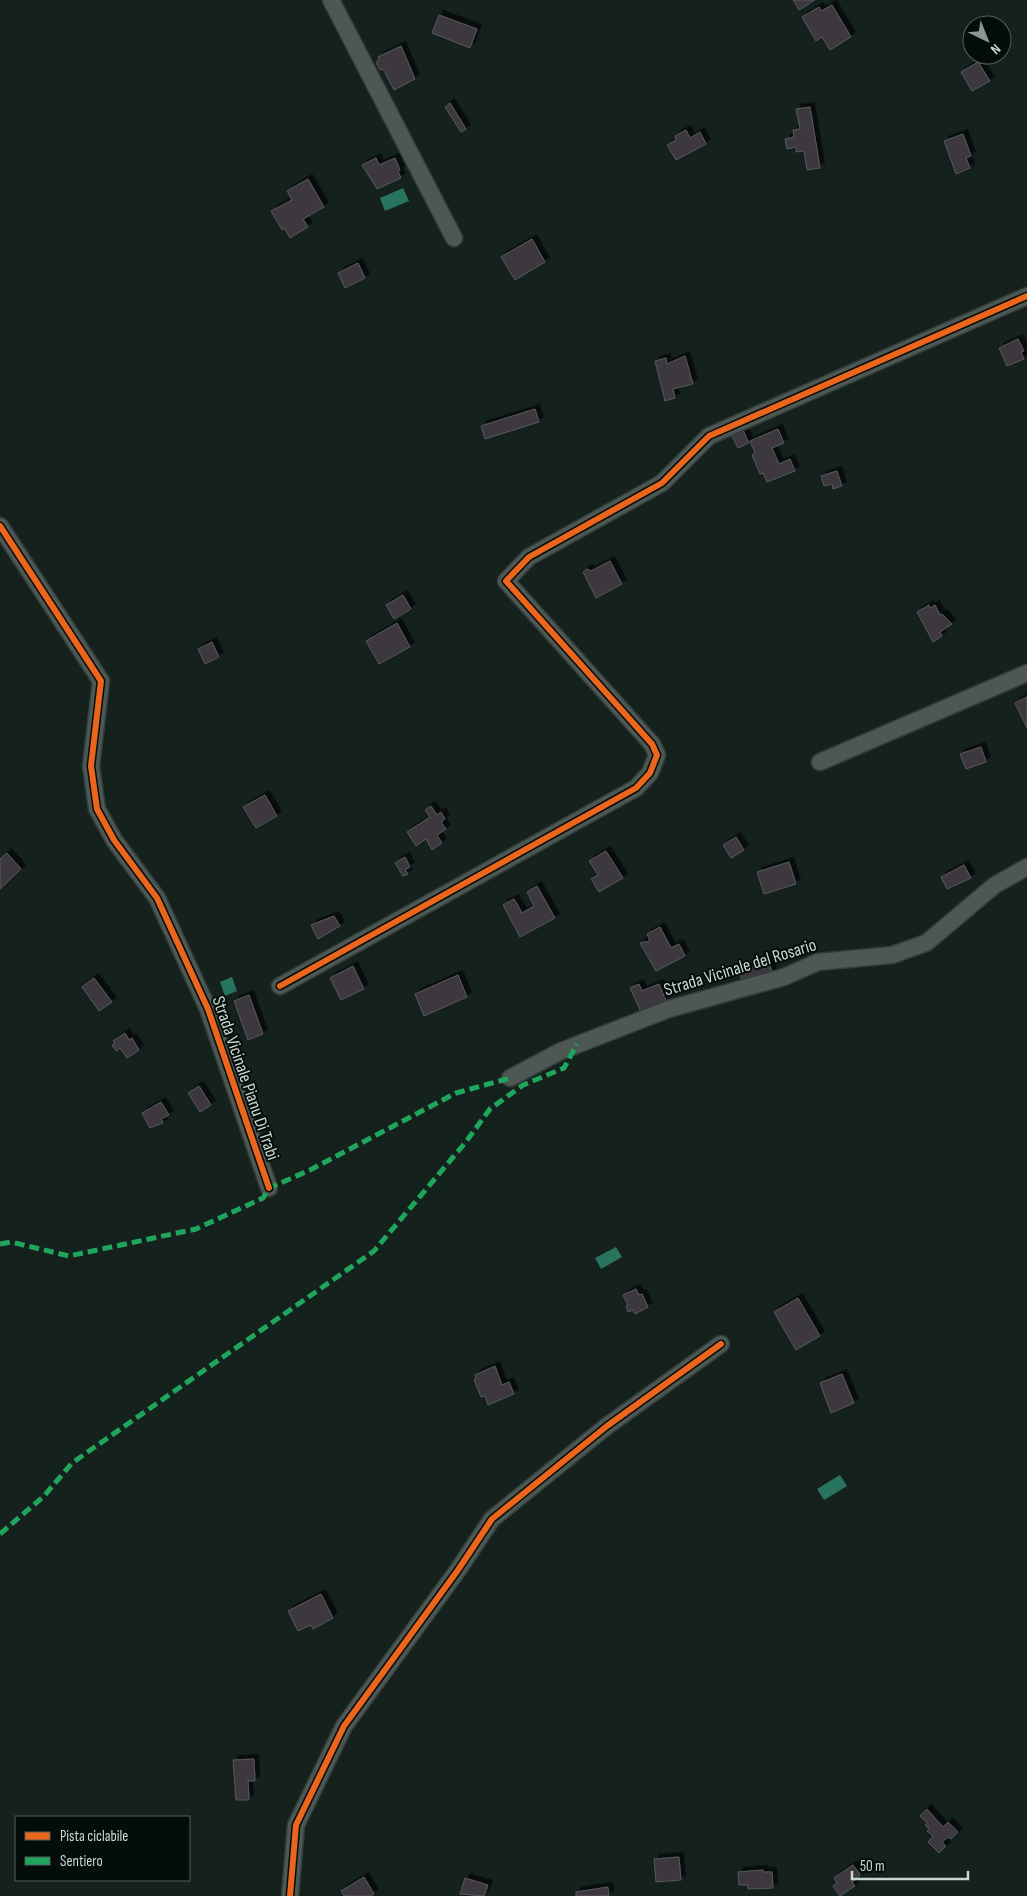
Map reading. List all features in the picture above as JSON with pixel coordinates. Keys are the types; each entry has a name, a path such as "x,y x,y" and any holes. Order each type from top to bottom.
{"street":[{"path":"331,0 454,238"},
{"path":"280,986 636,788 650,773 657,755 652,744 506,581 529,557 662,483 709,436 1027,296"},
{"name":"Strada Vicinale Pianu Di Trabi","path":"0,526 101,681 91,766 97,809 114,840 157,898 208,1009 269,1188"},
{"path":"820,762 1027,673"},
{"name":"Strada Vicinale del Rosario","path":"510,1078 560,1050 669,1009 784,977 818,962 892,955 926,943 995,885 1027,867"},
{"path":"290,1896 296,1825 344,1726 458,1570 492,1519 607,1426 721,1344"}],"shaded area":[{"path":"403,188 409,201 385,211 380,198"},
{"path":"232,977 237,991 225,996 220,982"},
{"path":"616,1247 622,1257 601,1269 595,1258"},
{"path":"840,1475 847,1486 824,1500 817,1489"}],"building":[{"path":"793,0 815,0 799,10"},
{"path":"832,5 851,37 830,50 822,37 816,41 802,17 819,7 821,11"},
{"path":"439,15 477,29 470,48 432,33"},
{"path":"401,46 415,79 394,90 383,69 380,70 376,62 379,60 378,57"},
{"path":"973,65 980,65 990,81 972,91 961,72"},
{"path":"450,103 466,129 461,132 445,107"},
{"path":"810,107 820,168 807,170 804,151 796,152 796,147 787,149 785,139 794,137 793,130 800,129 796,109"},
{"path":"686,130 690,138 700,132 706,144 676,160 667,145 676,140 675,136"},
{"path":"963,134 971,156 966,158 970,168 956,174 944,141"},
{"path":"376,158 379,165 395,158 401,178 377,189 362,165"},
{"path":"308,179 324,207 303,219 308,227 290,238 284,228 282,230 271,211 292,200 287,191"},
{"path":"532,239 545,262 515,280 501,257"},
{"path":"358,263 365,278 345,288 338,273"},
{"path":"1018,339 1024,351 1021,352 1024,359 1007,366 999,348"},
{"path":"685,356 693,384 673,389 675,398 665,401 655,361 666,358 667,364"},
{"path":"535,409 539,422 485,439 481,426"},
{"path":"742,428 749,443 738,448 731,434"},
{"path":"778,429 784,443 772,448 779,464 790,459 795,471 767,482 763,473 760,474 752,455 755,453 750,441"},
{"path":"837,471 842,486 833,489 832,484 824,486 821,476"},
{"path":"610,561 622,584 596,598 583,572 587,569 591,571"},
{"path":"403,595 411,609 394,619 386,605"},
{"path":"929,605 930,608 935,605 940,615 942,614 952,624 940,632 942,636 933,642 917,612"},
{"path":"397,623 410,647 379,664 366,641"},
{"path":"212,642 219,657 205,664 198,649"},
{"path":"1027,697 1027,728 1015,703"},
{"path":"981,747 986,762 966,769 960,754"},
{"path":"265,795 277,816 256,828 243,807"},
{"path":"431,806 437,815 441,812 445,819 441,822 446,829 437,835 442,843 432,850 426,839 416,846 407,832 430,817 425,810"},
{"path":"736,837 744,850 731,858 723,845"},
{"path":"606,851 623,878 599,892 591,879 598,875 589,861"},
{"path":"7,853 21,869 0,889 0,859"},
{"path":"405,857 410,867 405,870 408,874 403,876 395,863"},
{"path":"789,862 796,884 764,894 757,872"},
{"path":"964,865 971,878 947,889 941,877"},
{"path":"537,886 555,918 520,937 503,905 514,899 522,913 534,906 527,892"},
{"path":"334,916 340,926 318,939 311,925"},
{"path":"660,927 671,948 679,944 685,956 656,971 640,943 650,941 647,934"},
{"path":"769,962 773,976 743,984 739,970"},
{"path":"353,966 364,989 341,1000 330,978"},
{"path":"458,975 467,997 424,1016 415,994"},
{"path":"94,978 112,1002 99,1011 82,987"},
{"path":"639,984 642,991 659,984 666,1001 641,1012 630,988"},
{"path":"249,995 263,1034 248,1040 234,1001"},
{"path":"125,1033 129,1040 132,1038 139,1050 127,1058 120,1048 116,1051 112,1045 115,1043 113,1041"},
{"path":"199,1086 211,1105 200,1112 188,1093"},
{"path":"161,1102 169,1115 161,1119 163,1123 150,1128 142,1113"},
{"path":"636,1289 639,1295 642,1294 648,1307 635,1314 633,1310 628,1312 626,1306 628,1305 623,1295"},
{"path":"798,1298 820,1336 796,1350 774,1312"},
{"path":"495,1366 502,1385 509,1382 514,1394 488,1405 485,1396 481,1397 474,1380 476,1379 475,1375"},
{"path":"842,1374 854,1403 831,1413 820,1383"},
{"path":"321,1594 333,1618 313,1629 311,1625 298,1631 288,1611"},
{"path":"254,1759 255,1781 248,1781 249,1800 236,1800 233,1760"},
{"path":"927,1809 943,1827 948,1822 958,1832 951,1839 948,1837 942,1842 946,1846 939,1853 928,1842 933,1836 927,1831 929,1829 925,1825 927,1823 920,1816"},
{"path":"679,1857 681,1880 656,1882 654,1859"},
{"path":"853,1865 860,1874 859,1877 852,1882 855,1886 840,1896 833,1886 837,1883 834,1878"},
{"path":"763,1870 763,1872 772,1872 773,1888 748,1889 748,1885 739,1885 738,1872"},
{"path":"364,1877 374,1894 370,1896 344,1896 341,1891"},
{"path":"465,1878 488,1885 484,1896 460,1894"},
{"path":"608,1887 609,1896 576,1896 576,1892"}],"marked path":[{"path":"0,1534 44,1496 72,1463 374,1251 465,1143 490,1109 523,1085 564,1068 577,1044"},
{"path":"0,1244 11,1242 69,1256 196,1229 263,1198 269,1188 310,1170 456,1093 510,1078"}],"cycle path":[{"path":"280,986 636,788 650,773 657,755 652,744 506,581 529,557 662,483 709,436 1027,296"},
{"path":"0,526 101,681 91,766 97,809 114,840 157,898 208,1009 269,1188"},
{"path":"290,1896 296,1825 344,1726 458,1570 492,1519 607,1426 721,1344"}]}
